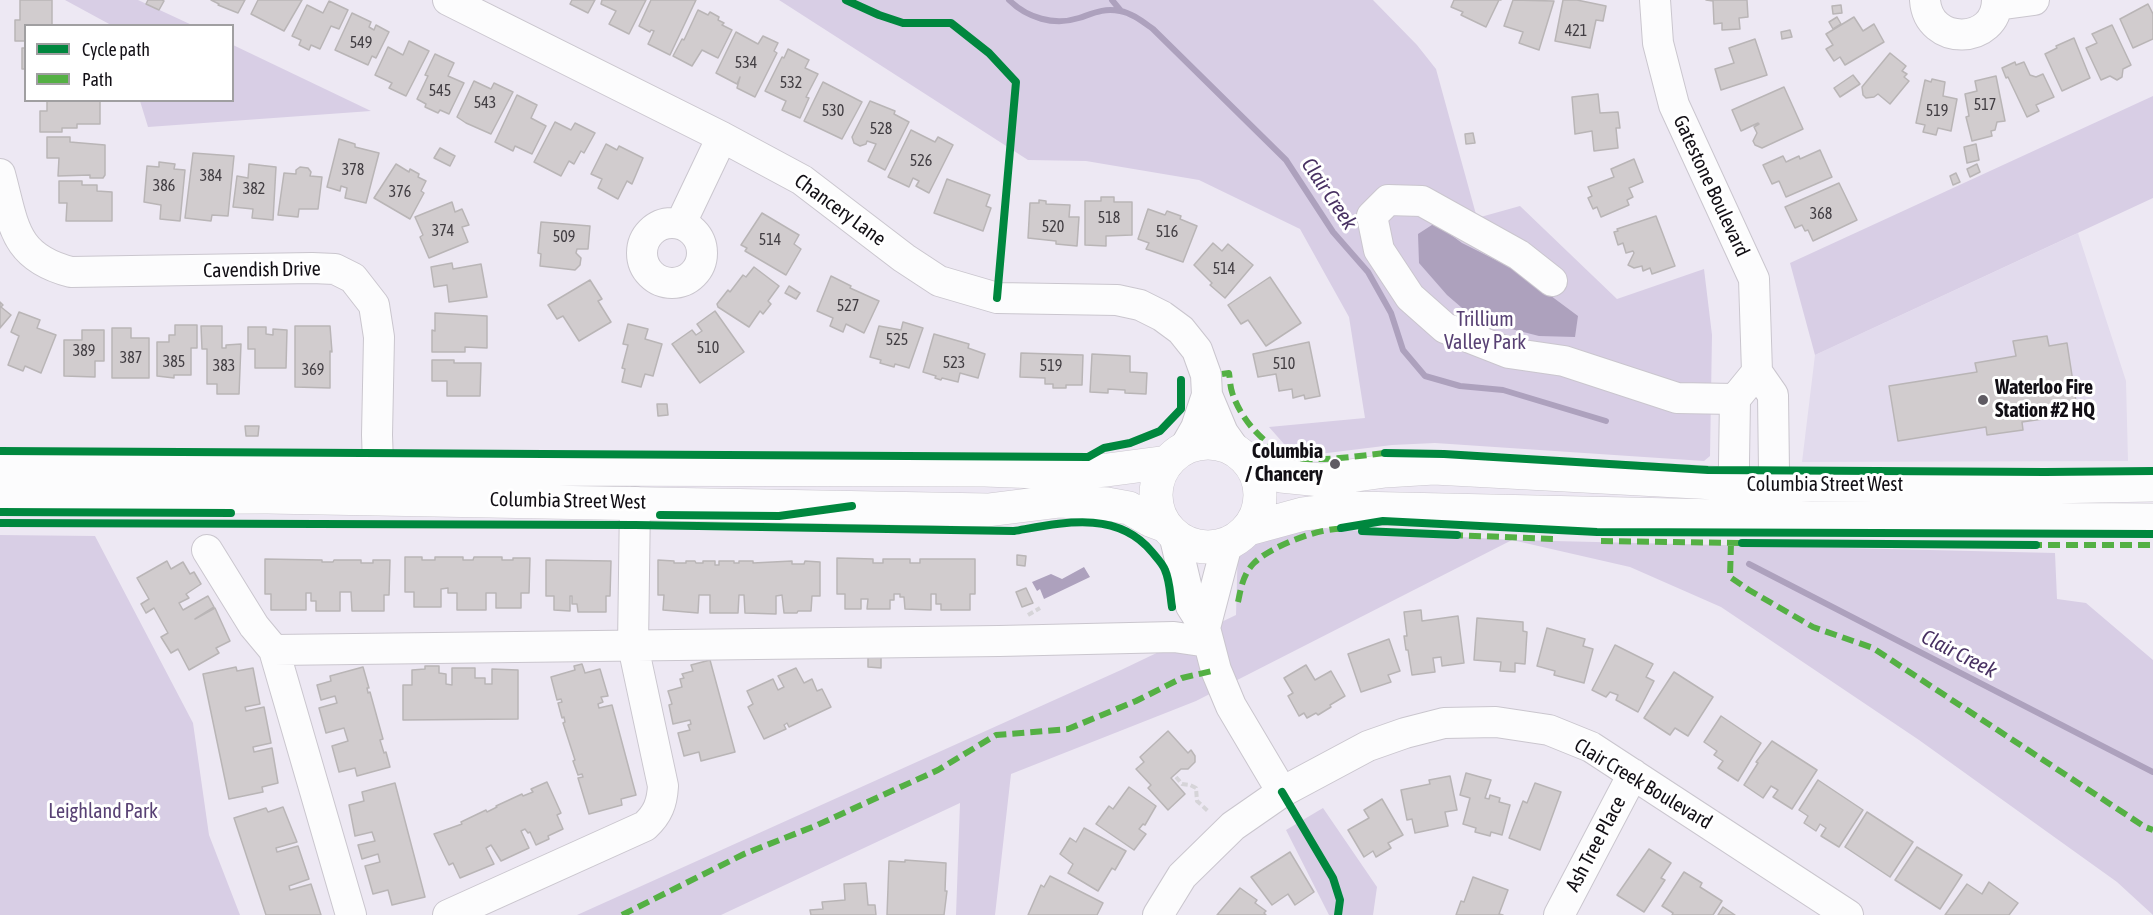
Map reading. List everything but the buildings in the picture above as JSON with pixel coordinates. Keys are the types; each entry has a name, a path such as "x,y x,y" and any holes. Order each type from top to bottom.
{"main road":[{"path":"1210,443 1242,456 1256,475 1260,489 1260,504 1256,517 1237,537 1213,547 1199,546 1186,542 1170,530 1158,510 1156,493 1160,477 1176,455 1210,443"},
{"name":"Columbia Street West","path":"0,498 267,497 379,484 973,470 1066,473 1107,470 1176,455"},
{"name":"Columbia Street West","path":"1242,456 1281,476 1321,480 1384,471 1434,468 1734,484 2046,487 2153,485"},
{"name":"Columbia Street West","path":"0,468 379,484 635,502 988,510 1060,501 1129,508 1170,530"},
{"path":"2046,487 2046,520"},
{"name":"Columbia Street West","path":"1237,537 1303,514 1354,508 1755,517 2153,520"}],"street":[{"name":"Chancery Lane","path":"447,0 722,137 802,180 904,258 939,281 997,298 1117,300 1140,305 1162,316 1181,330 1197,350 1206,375 1207,395 1223,433 1242,456"},
{"name":"Gatestone Boulevard","path":"1655,0 1658,43 1674,105 1754,279 1757,372"},
{"path":"1925,0 1926,9 1932,21 1945,32 1957,35 1970,34 1981,29 1991,20 1997,3 2034,0"},
{"path":"681,224 722,137"},
{"name":"Cavendish Drive","path":"0,174 17,235 32,255 50,267 71,272 312,268 335,269 353,278 374,305 379,337 379,484"},
{"path":"1552,280 1519,255 1422,201 1388,200 1372,216 1379,250 1410,297 1445,328 1509,353 1564,360 1677,398 1735,399"},
{"path":"1757,372 1773,395 1774,484 1755,517 1734,484 1735,399 1757,372"},
{"name":"Chancery Lane","path":"1176,455 1196,428 1207,395"},
{"path":"448,915 645,826 655,816 662,803 663,786 633,646 635,502"},
{"path":"1170,530 1191,606 1209,643 1231,706 1282,792"},
{"path":"1209,643 1237,537"},
{"path":"207,550 254,626 274,650 351,915"},
{"path":"274,650 1174,637 1209,643"},
{"name":"Clair Creek Boulevard","path":"1158,915 1182,876 1233,826 1282,792 1368,746 1405,733 1444,723 1496,722 1549,730 1591,747 1848,915"},
{"name":"Ash Tree Place","path":"1559,915 1633,774"}],"path":[{"path":"1176,777 1182,784 1196,788 1197,801 1208,811"}],"shaded area":[{"path":"1435,223 1462,243 1516,270 1578,316 1575,337 1539,336 1476,320 1447,295 1419,263 1418,234"},
{"path":"2078,233 2126,381 2128,461 1802,462 1815,355"},
{"path":"1084,567 1090,577 1044,599 1040,589 1037,591 1032,582 1051,574 1062,579"}],"green space":[{"path":"65,0 138,0 190,24 109,24"},
{"name":"Trillium Valley Park","path":"779,0 1373,0 1417,45 1436,69 1477,218 1520,206 1617,299 1704,269 1712,335 1710,456 1704,461 1435,443 1392,445 1311,455 1284,444 1269,427 1365,418 1349,317 1300,229 1199,180 1086,161 1028,160"},
{"path":"234,45 371,111 148,127 140,102 234,102"},
{"path":"2153,96 2153,198 1815,355 1790,263"},
{"path":"1265,525 1512,540 1196,701 1011,774 995,915 956,915 960,803 721,915 577,915 1121,670 1236,615 1238,544"},
{"name":"Leighland Park","path":"0,535 95,536 193,723 209,835 240,915 0,915"},
{"path":"1512,540 2055,553 2057,599 2086,603 2153,660 2153,915 2117,882 1919,740 1721,607 1630,567"},
{"path":"1323,808 1377,887 1373,915 1329,915 1286,830"}],"waterway":[{"name":"Clair Creek","path":"1009,0 1024,12 1041,19 1070,20 1114,10 1129,14 1153,29 1286,160 1333,232 1368,272 1391,313 1403,350 1425,376 1460,386 1503,390 1606,421"},
{"path":"1112,0 1121,11"},
{"name":"Clair Creek","path":"1749,564 2153,772"}],"marked path":[{"path":"1222,374 1229,373 1231,390 1236,403 1251,426 1270,445 1282,452 1306,459 1345,458 1385,453"},
{"path":"1238,602 1247,572 1254,563 1272,550 1311,534 1346,529"},
{"path":"1451,535 1556,539"},
{"path":"1601,541 1745,543"},
{"path":"1731,543 1730,577 1749,590 1813,627 1873,648 2145,827 2153,830"},
{"path":"2030,545 2153,545"},
{"path":"622,915 744,854 815,826 938,770 996,735 1068,729 1136,701 1182,678 1216,670"}],"cycle path":[{"path":"846,0 903,23 951,23 989,53 1016,82 997,298"},
{"path":"0,451 1088,457 1104,448 1130,443 1160,431 1181,409 1181,380"},
{"path":"1385,453 1444,454 1708,470 2153,471"},
{"path":"660,515 779,516 852,506"},
{"path":"0,512 231,513"},
{"path":"1341,528 1383,521 1597,532 2153,534"},
{"path":"0,523 635,525 1014,531 1088,522 1122,529 1138,538 1152,552 1167,574 1172,607"},
{"path":"1362,531 1457,535"},
{"path":"1742,543 2036,545"},
{"path":"1282,792 1333,878 1340,900 1338,915"}],"place":[{"name":"Waterloo Fire Station #2 HQ","path":"1983,400"},
{"name":"Columbia / Chancery","path":"1335,464"}]}
